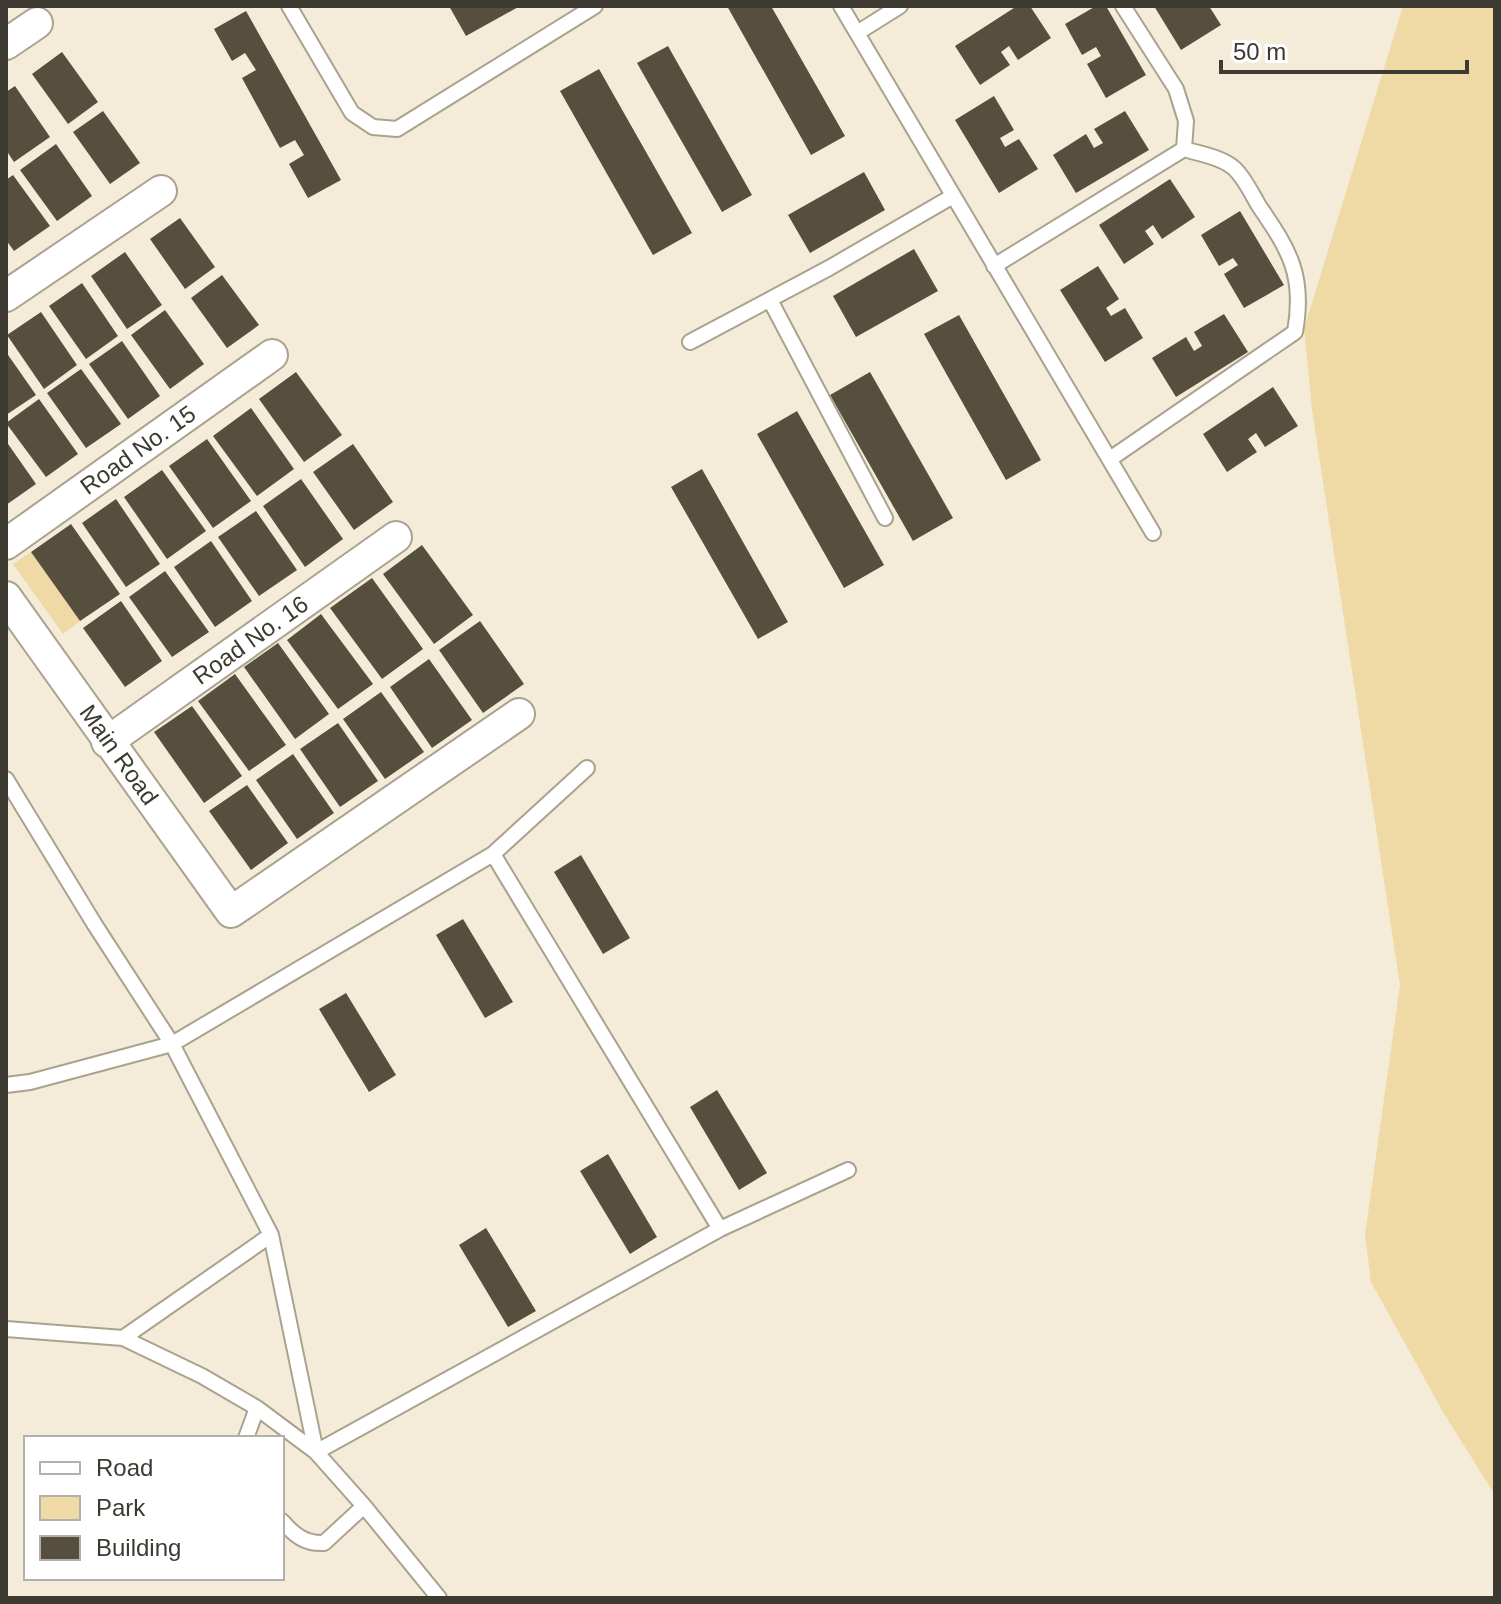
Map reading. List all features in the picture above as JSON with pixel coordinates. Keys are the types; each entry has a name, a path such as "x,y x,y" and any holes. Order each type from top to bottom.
{"street":[{"path":"6,44 37,23"},
{"path":"6,296 161,191"},
{"name":"Road No. 15","path":"6,544 272,355"},
{"name":"Road No. 16","path":"107,742 396,537"},
{"name":"Main Road","path":"6,597 231,912 519,714"}],"lane":[{"path":"289,6 352,113 373,127 397,129 588,8"},
{"path":"841,6 1153,533"},
{"path":"857,33 900,6"},
{"path":"1123,6 1176,89 1186,121 1184,149"},
{"path":"994,266 1184,149 1219,160 1235,169 1284,243 1295,269 1300,304 1295,332 1110,459"},
{"path":"690,342 953,196"},
{"path":"770,300 885,518"},
{"path":"6,1085 30,1082 172,1044 493,854 587,768"},
{"path":"6,779 172,1044 271,1235 316,1452"},
{"path":"493,854 720,1229"},
{"path":"316,1452 720,1229 848,1170"},
{"path":"123,1338 271,1235"},
{"path":"6,1329 123,1338 202,1376 257,1408 316,1452 439,1598"},
{"path":"247,1436 257,1408"},
{"path":"284,1523 293,1534 311,1543 324,1543 364,1506"}],"green space":[{"path":"1403,6 1495,6 1495,1495 1443,1412 1371,1282 1365,1235 1400,985 1312,410 1304,329"},
{"path":"31,552 80,621 63,634 13,564"}],"building":[{"path":"449,6 520,6 466,36"},
{"path":"727,6 771,6 845,136 811,155"},
{"path":"1017,6 1030,6 1051,38 1018,60 1009,46 1001,52 1010,65 980,85 955,46"},
{"path":"1096,6 1106,6 1146,75 1106,98 1087,64 1101,56 1096,47 1082,55 1065,24"},
{"path":"1154,6 1209,6 1221,25 1181,50"},
{"path":"246,11 341,180 308,198 289,164 304,155 295,140 280,148 242,78 256,70 245,53 232,61 214,29"},
{"path":"668,46 752,195 722,212 637,63"},
{"path":"62,52 98,102 68,124 32,74"},
{"path":"599,69 692,233 653,255 560,91"},
{"path":"15,86 50,137 14,162 6,150 6,92"},
{"path":"994,96 1014,130 1000,138 1005,147 1019,139 1038,169 999,193 955,120"},
{"path":"103,111 140,163 110,184 73,132"},
{"path":"1125,111 1149,150 1076,193 1053,155 1086,134 1094,148 1103,143 1094,129"},
{"path":"56,144 92,196 57,221 20,170"},
{"path":"864,172 885,210 810,253 788,215"},
{"path":"13,175 50,226 14,251 6,240 6,180"},
{"path":"1170,179 1195,217 1162,239 1153,225 1145,231 1154,244 1124,264 1099,225"},
{"path":"1240,211 1284,285 1244,308 1224,274 1238,265 1233,258 1219,266 1201,235"},
{"path":"180,218 215,267 185,289 150,239"},
{"path":"914,249 938,291 856,337 833,296"},
{"path":"125,252 162,305 127,329 91,276"},
{"path":"1098,266 1119,299 1106,308 1111,316 1125,308 1143,338 1105,362 1060,290"},
{"path":"222,275 259,325 227,348 191,298"},
{"path":"82,283 118,336 86,359 49,306"},
{"path":"165,310 204,364 170,389 131,335"},
{"path":"41,312 77,365 44,389 7,335"},
{"path":"1224,314 1248,352 1176,397 1152,358 1186,337 1194,351 1202,346 1194,332"},
{"path":"959,315 1041,460 1006,480 924,334"},
{"path":"122,341 160,396 128,419 89,364"},
{"path":"6,352 36,395 6,415"},
{"path":"81,369 121,424 86,448 47,393"},
{"path":"296,372 342,435 304,462 259,399"},
{"path":"870,372 953,518 913,541 830,395"},
{"path":"1273,387 1298,426 1265,447 1256,433 1248,439 1257,452 1227,472 1203,434"},
{"path":"39,399 78,454 46,477 6,423"},
{"path":"251,408 294,469 257,496 213,436"},
{"path":"797,411 884,565 844,588 757,434"},
{"path":"207,439 251,501 213,528 169,466"},
{"path":"6,441 36,484 6,505"},
{"path":"353,444 393,502 354,530 313,472"},
{"path":"702,469 788,622 758,639 671,487"},
{"path":"162,470 206,531 167,559 124,497"},
{"path":"301,479 343,539 305,567 263,506"},
{"path":"116,499 160,564 126,587 82,523"},
{"path":"256,511 297,570 259,596 218,537"},
{"path":"71,524 120,594 80,621 31,552"},
{"path":"211,541 252,601 215,627 174,567"},
{"path":"422,545 473,615 434,644 383,574"},
{"path":"165,571 209,632 172,657 129,597"},
{"path":"372,578 423,649 382,679 330,608"},
{"path":"121,601 162,661 125,687 83,628"},
{"path":"321,614 373,684 338,709 287,640"},
{"path":"480,621 524,684 483,713 439,650"},
{"path":"278,643 329,714 295,739 244,667"},
{"path":"429,659 472,720 432,748 390,687"},
{"path":"235,674 286,745 249,771 198,701"},
{"path":"381,692 424,752 385,779 343,719"},
{"path":"192,706 242,776 204,803 154,732"},
{"path":"338,723 378,781 340,807 300,749"},
{"path":"293,754 334,813 297,839 256,780"},
{"path":"247,785 288,843 251,870 209,811"},
{"path":"581,855 630,938 603,954 554,872"},
{"path":"463,919 513,1002 485,1018 436,935"},
{"path":"346,993 396,1075 369,1092 319,1009"},
{"path":"717,1090 767,1173 739,1190 690,1107"},
{"path":"608,1154 657,1237 630,1254 580,1171"},
{"path":"486,1228 536,1311 508,1327 459,1245"}]}
